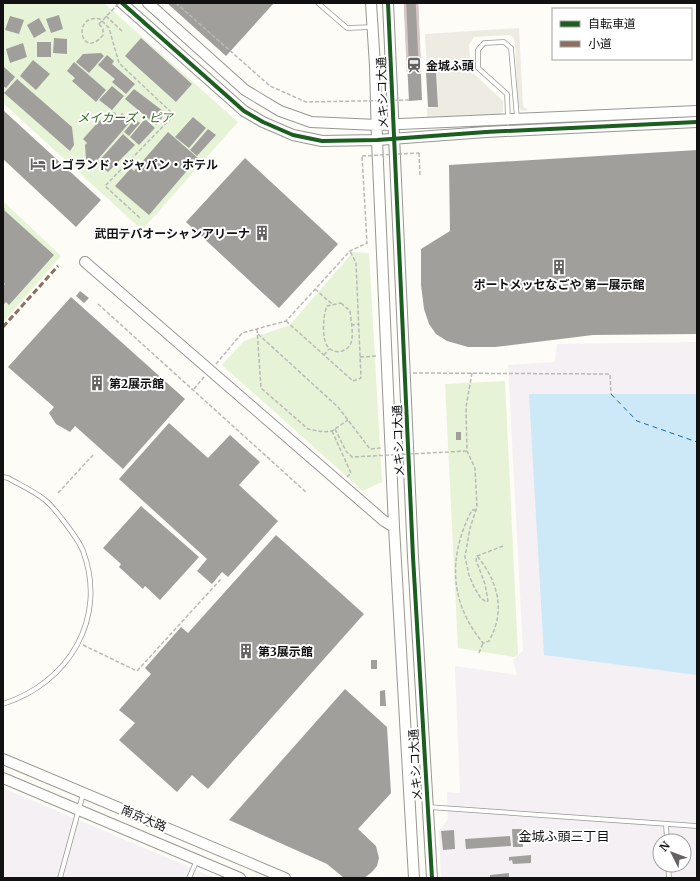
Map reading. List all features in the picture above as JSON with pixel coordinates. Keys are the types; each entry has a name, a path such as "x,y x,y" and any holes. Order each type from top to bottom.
{"street":[{"path":"120,3 230,100 263,122 293,135 322,141 377,140 486,132 697,122"},
{"path":"148,3 246,90 280,111 321,124 377,125 697,111"},
{"name":"メキシコ大通","path":"371,3 394,527 414,878"},
{"name":"メキシコ大通","path":"388,3 413,557 432,878"},
{"path":"85,262 384,521 394,527"},
{"name":"南京大路","path":"3,759 285,878"},
{"name":"南京大路","path":"3,778 240,878"}],"lane":[{"path":"318,3 347,28 373,27"},
{"path":"504,42 511,48 512,119 506,94 478,68 478,50 484,43 504,42"},
{"path":"3,477 8,478 45,500 65,524 83,550 90,575 90,610 84,632 68,662 38,688 17,700 3,704"},
{"path":"60,878 83,792"},
{"path":"428,807 697,826"},
{"path":"666,824 667,833"},
{"path":"189,878 197,859"}],"path":[{"path":"120,3 106,16 99,24 103,29 103,35 99,40 94,44 88,44 84,40 82,29 86,22 91,19 100,19 109,28 119,63 174,115 105,186 140,218"},
{"path":"176,3 270,86 306,102 409,100"},
{"path":"106,16 123,32"},
{"path":"194,390 242,333 286,321 350,251 367,243 362,156 419,153 420,176"},
{"path":"286,321 353,381 361,378 356,263 350,251"},
{"path":"315,288 332,304"},
{"path":"341,303 350,311 351,324 352,340 348,348 343,351 335,352 329,349 325,343 323,314 327,306 341,303"},
{"path":"98,304 307,493"},
{"path":"351,324 359,324"},
{"path":"257,329 261,388 308,428 323,432 332,431 348,420"},
{"path":"258,334 338,407 370,449 382,448"},
{"path":"324,355 329,349"},
{"path":"360,357 378,356"},
{"path":"405,373 610,374 610,394"},
{"path":"472,373 466,407 467,451 475,468 476,510 470,528 465,557 469,575 474,587 480,597 486,602 488,601 485,584 476,560 477,556"},
{"path":"335,429 346,451 352,456 467,451"},
{"path":"332,431 351,473 346,479"},
{"path":"58,493 93,455"},
{"path":"476,510 472,510 463,528 457,549 456,579 460,602 472,629 483,643"},
{"path":"477,556 503,546"},
{"path":"477,556 495,586 498,603 498,618 492,635 489,641 483,643 479,653"},
{"path":"83,645 137,671 221,579"}],"shaded area":[{"path":"519,28 523,106 528,110 522,111 518,107 515,42 513,37 510,35 474,37 469,45 471,71 503,101 503,111 499,116 427,118 427,108 438,107 437,71 427,71 425,34"},
{"path":"697,342 697,397 544,654 697,675 697,878 441,878 439,831 448,819 447,792 460,793 455,666 517,675 513,660 523,650 508,365 555,362 557,344"},
{"path":"3,788 215,878 3,878"}],"green space":[{"name":"メイカーズ・ピア","path":"3,3 104,3 238,122 142,230 3,103"},
{"path":"3,201 61,256 3,322"},
{"path":"353,252 369,253 382,482 363,491 222,365 244,341 290,325"},
{"path":"505,381 518,654 515,657 458,648 445,384"}],"water":[{"path":"529,394 697,394 697,675 544,655"}],"building":[{"path":"167,3 274,3 226,56"},
{"path":"404,3 418,3 422,100 409,101"},
{"path":"59,15 63,29 51,33 46,19"},
{"path":"10,16 24,20 19,34 5,30"},
{"path":"39,18 46,31 34,38 27,25"},
{"path":"54,38 67,39 67,54 53,53"},
{"path":"141,38 192,84 176,102 125,56"},
{"path":"37,42 51,42 51,57 37,57"},
{"path":"23,43 27,57 10,63 6,49"},
{"path":"101,53 104,56 89,73 76,62 83,54"},
{"path":"107,55 114,61 112,64 135,84 126,94 112,82 115,79 98,65"},
{"path":"33,60 50,74 36,90 20,76"},
{"path":"74,62 106,90 96,102 72,81 75,78 67,71"},
{"path":"3,66 15,77 6,88 3,86"},
{"path":"436,71 438,107 428,107 426,72"},
{"path":"17,79 72,127 74,145 70,151 4,93"},
{"path":"112,86 124,96 112,110 99,100"},
{"path":"134,89 163,111 162,118 156,125 125,99"},
{"path":"3,110 101,200 76,227 3,159"},
{"path":"114,112 119,117 122,113 131,121 93,165 86,159 85,145 87,143 83,139 100,120 104,124"},
{"path":"193,117 206,128 189,148 175,137"},
{"path":"135,119 140,123 129,136 124,132"},
{"path":"145,119 155,128 139,145 130,137"},
{"path":"208,129 216,135 197,156 190,150"},
{"path":"168,132 198,158 149,215 115,186 131,168 134,171"},
{"path":"123,134 135,145 108,172 97,163"},
{"name":"ポートメッセなごや 第一展示館","path":"697,150 697,334 593,335 495,347 468,347 447,341 436,334 429,324 424,309 421,285 421,249 450,231 449,165"},
{"name":"武田テバオーシャンアリーナ","path":"245,158 338,244 279,308 186,222"},
{"path":"3,207 5,209 4,210 54,255 9,305 6,302 3,305 3,286 5,284 3,282"},
{"path":"80,291 89,298 84,303 76,296"},
{"name":"第2展示館","path":"71,297 185,399 123,469 75,426 70,432 56,424 49,413 54,407 8,367"},
{"path":"169,423 208,458 230,435 260,462 239,485 278,521 228,577 222,572 212,584 197,571 207,559 119,479"},
{"path":"456,432 461,432 461,440 456,440"},
{"path":"141,506 199,557 160,600 145,586 143,589 119,567 121,564 103,548"},
{"name":"第3展示館","path":"276,535 364,614 208,789 192,775 177,792 119,740 135,723 119,710 151,674 145,668 181,627 188,633"},
{"path":"371,660 377,660 377,669 371,669"},
{"path":"345,689 387,727 391,793 358,829 376,846 379,858 377,866 364,878 344,878 327,864 229,820"},
{"path":"385,690 386,706 380,706 380,691"},
{"path":"512,829 522,829 523,847 513,847"},
{"path":"454,830 455,849 443,850 441,831"},
{"path":"510,836 511,846 466,849 465,839"},
{"path":"531,855 531,863 513,864 512,860 509,861 509,857"},
{"path":"509,873 509,878 490,878 490,875"}],"ferry route":[{"path":"611,394 637,421 697,442"}],"railway":[{"path":"405,3 408,73"},
{"path":"417,3 420,70"}],"marked path":[{"path":"3,327 58,266"}],"cycle path":[{"path":"122,3 244,111 263,122 293,135 322,141 377,140 486,132 697,122"},
{"path":"388,3 413,557 432,878"}],"place":[{"name":"金城ふ頭","path":"414,65"},
{"name":"レゴランド・ジャパン・ホテル","path":"38,164"},
{"name":"武田テバオーシャンアリーナ","path":"262,233"},
{"name":"ポートメッセなごや 第一展示館","path":"559,267"},
{"name":"第2展示館","path":"97,383"},
{"name":"第3展示館","path":"246,651"}],"district":[{"name":"金城ふ頭三丁目","path":"564,836"}]}
